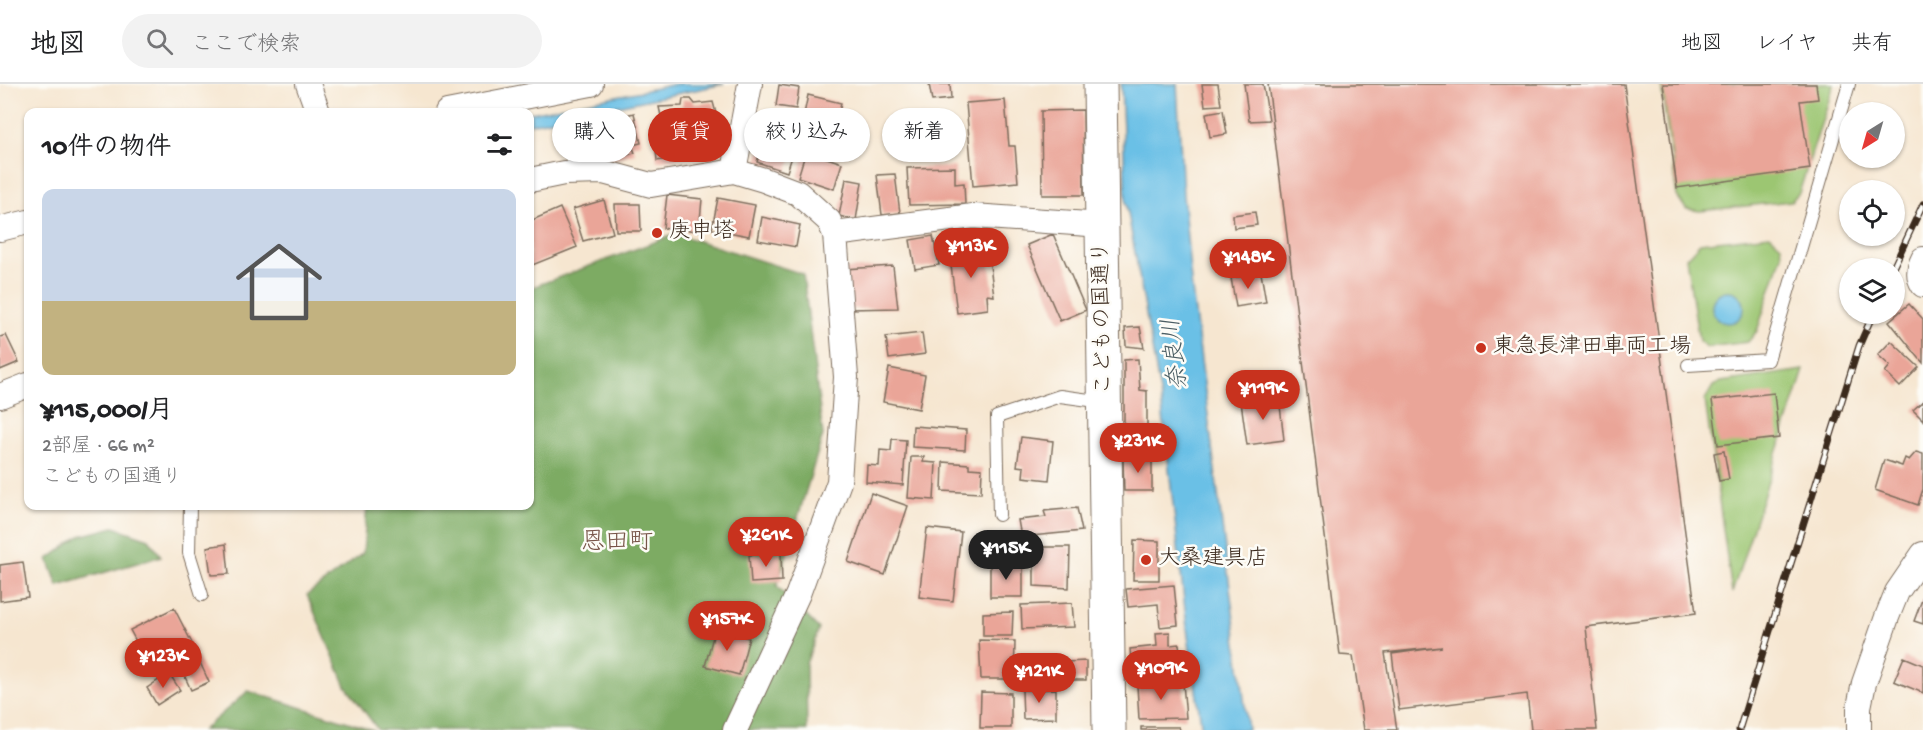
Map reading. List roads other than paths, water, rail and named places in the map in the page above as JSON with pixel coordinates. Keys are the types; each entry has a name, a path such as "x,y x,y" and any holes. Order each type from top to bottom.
{"main road":[{"name":"こどもの国通り","path":"1100,85 1109,730"}],"street":[{"path":"308,84 317,108"},
{"path":"468,108 591,84"},
{"path":"734,171 750,86"},
{"path":"534,179 564,173 603,172 651,185 734,171 798,194 829,220 835,234 846,377 839,483 798,594 735,730"},
{"path":"835,234 973,216 1103,225"},
{"path":"0,229 24,223"},
{"path":"1923,259 1919,266 1920,280 1923,285"},
{"path":"0,396 24,387"},
{"path":"1859,730 1859,707 1864,683 1887,617 1897,592 1923,554"}],"lane":[{"path":"1688,365 1768,360 1849,84"},
{"path":"999,515 997,417 1060,396 1105,403"},
{"path":"190,510 189,554 202,595"}],"water":[{"path":"677,84 724,84 608,108 555,108"},
{"name":"奈良川","path":"1121,84 1177,84 1183,195 1191,281 1248,730 1202,730 1188,636 1161,398 1126,202"},
{"path":"552,109 552,119 534,123 534,112"},
{"path":"1728,291 1740,295 1744,307 1740,319 1728,323 1716,319 1712,307 1716,295"}],"railway":[{"path":"1898,258 1923,204"},
{"path":"1739,730 1859,346 1869,324"}],"place":[{"name":"庚申塔","path":"657,233"},
{"name":"東急長津田車両工場","path":"1481,348"},
{"name":"大桑建具店","path":"1146,560"}],"district":[{"name":"恩田町","path":"617,543"}]}
